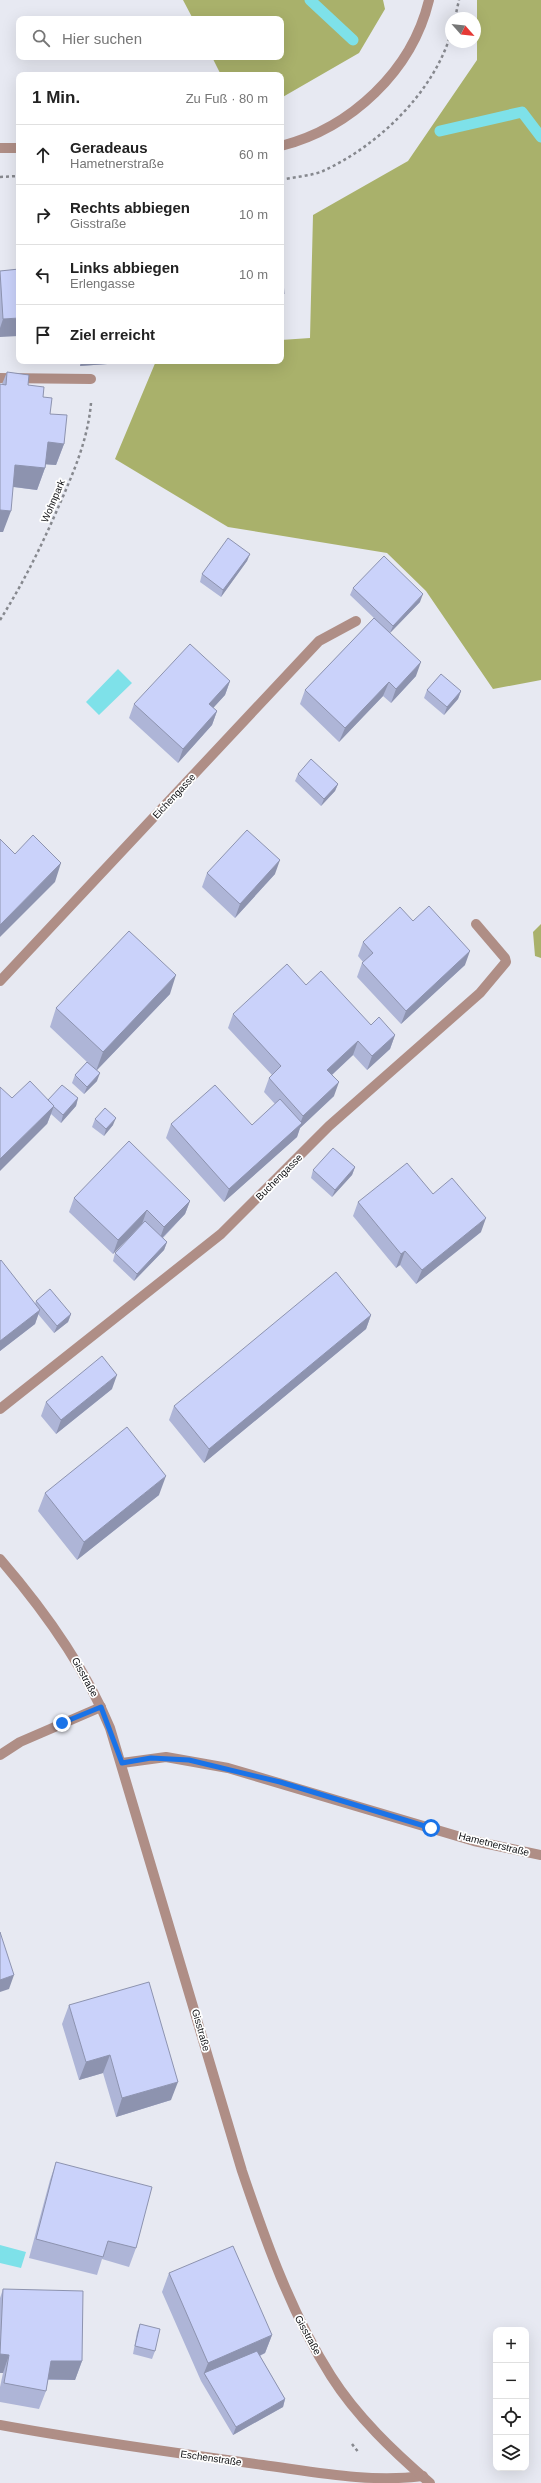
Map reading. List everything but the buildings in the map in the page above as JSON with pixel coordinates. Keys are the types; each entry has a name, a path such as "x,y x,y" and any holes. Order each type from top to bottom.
{"street":[{"path":"284,145 303,141 331,127 375,92 409,50 420,28 429,0"},
{"path":"0,148 16,148"},
{"path":"0,378 91,378"},
{"name":"Eichengasse","path":"0,981 319,641 356,621"},
{"name":"Buchengasse","path":"0,1409 221,1234 329,1126 480,993 506,962 505,958 476,924"},
{"name":"Gisstraße","path":"0,1559 35,1601 69,1649 101,1707 122,1763 242,2171 265,2239 293,2308 332,2377 382,2440 424,2481"},
{"path":"0,1755 20,1742 101,1707"},
{"name":"Hametnerstraße","path":"122,1763 166,1757 220,1767 280,1782 474,1841 541,1855"},
{"name":"Eschenstraße","path":"0,2425 91,2442 361,2478 424,2481"}],"path":[{"path":"456,12 459,0"},
{"path":"0,177 16,176"},
{"name":"Wohnpark","path":"0,620 42,546 75,471 90,420 91,378"}],"green space":[{"path":"183,0 383,0 385,9 359,53 284,96 284,72 220,72 214,60 284,60 284,16 191,16"},
{"path":"477,0 541,0 541,680 493,689 426,591 387,553 228,527 115,459 155,364 284,364 284,340 310,338 313,215 408,161 477,60 477,48 481,48 481,12 477,12"},
{"path":"541,924 541,958 535,956 533,932"}],"water":[{"path":"118,669 132,683 99,715 86,702"},
{"path":"0,2245 26,2252 21,2268 0,2263"}],"waterway":[{"path":"310,0 353,40"},
{"path":"440,131 522,112 541,137"}],"route":[{"path":"62,1723 101,1707 122,1763 139,1759 166,1757 228,1768 280,1782 431,1828"}]}
